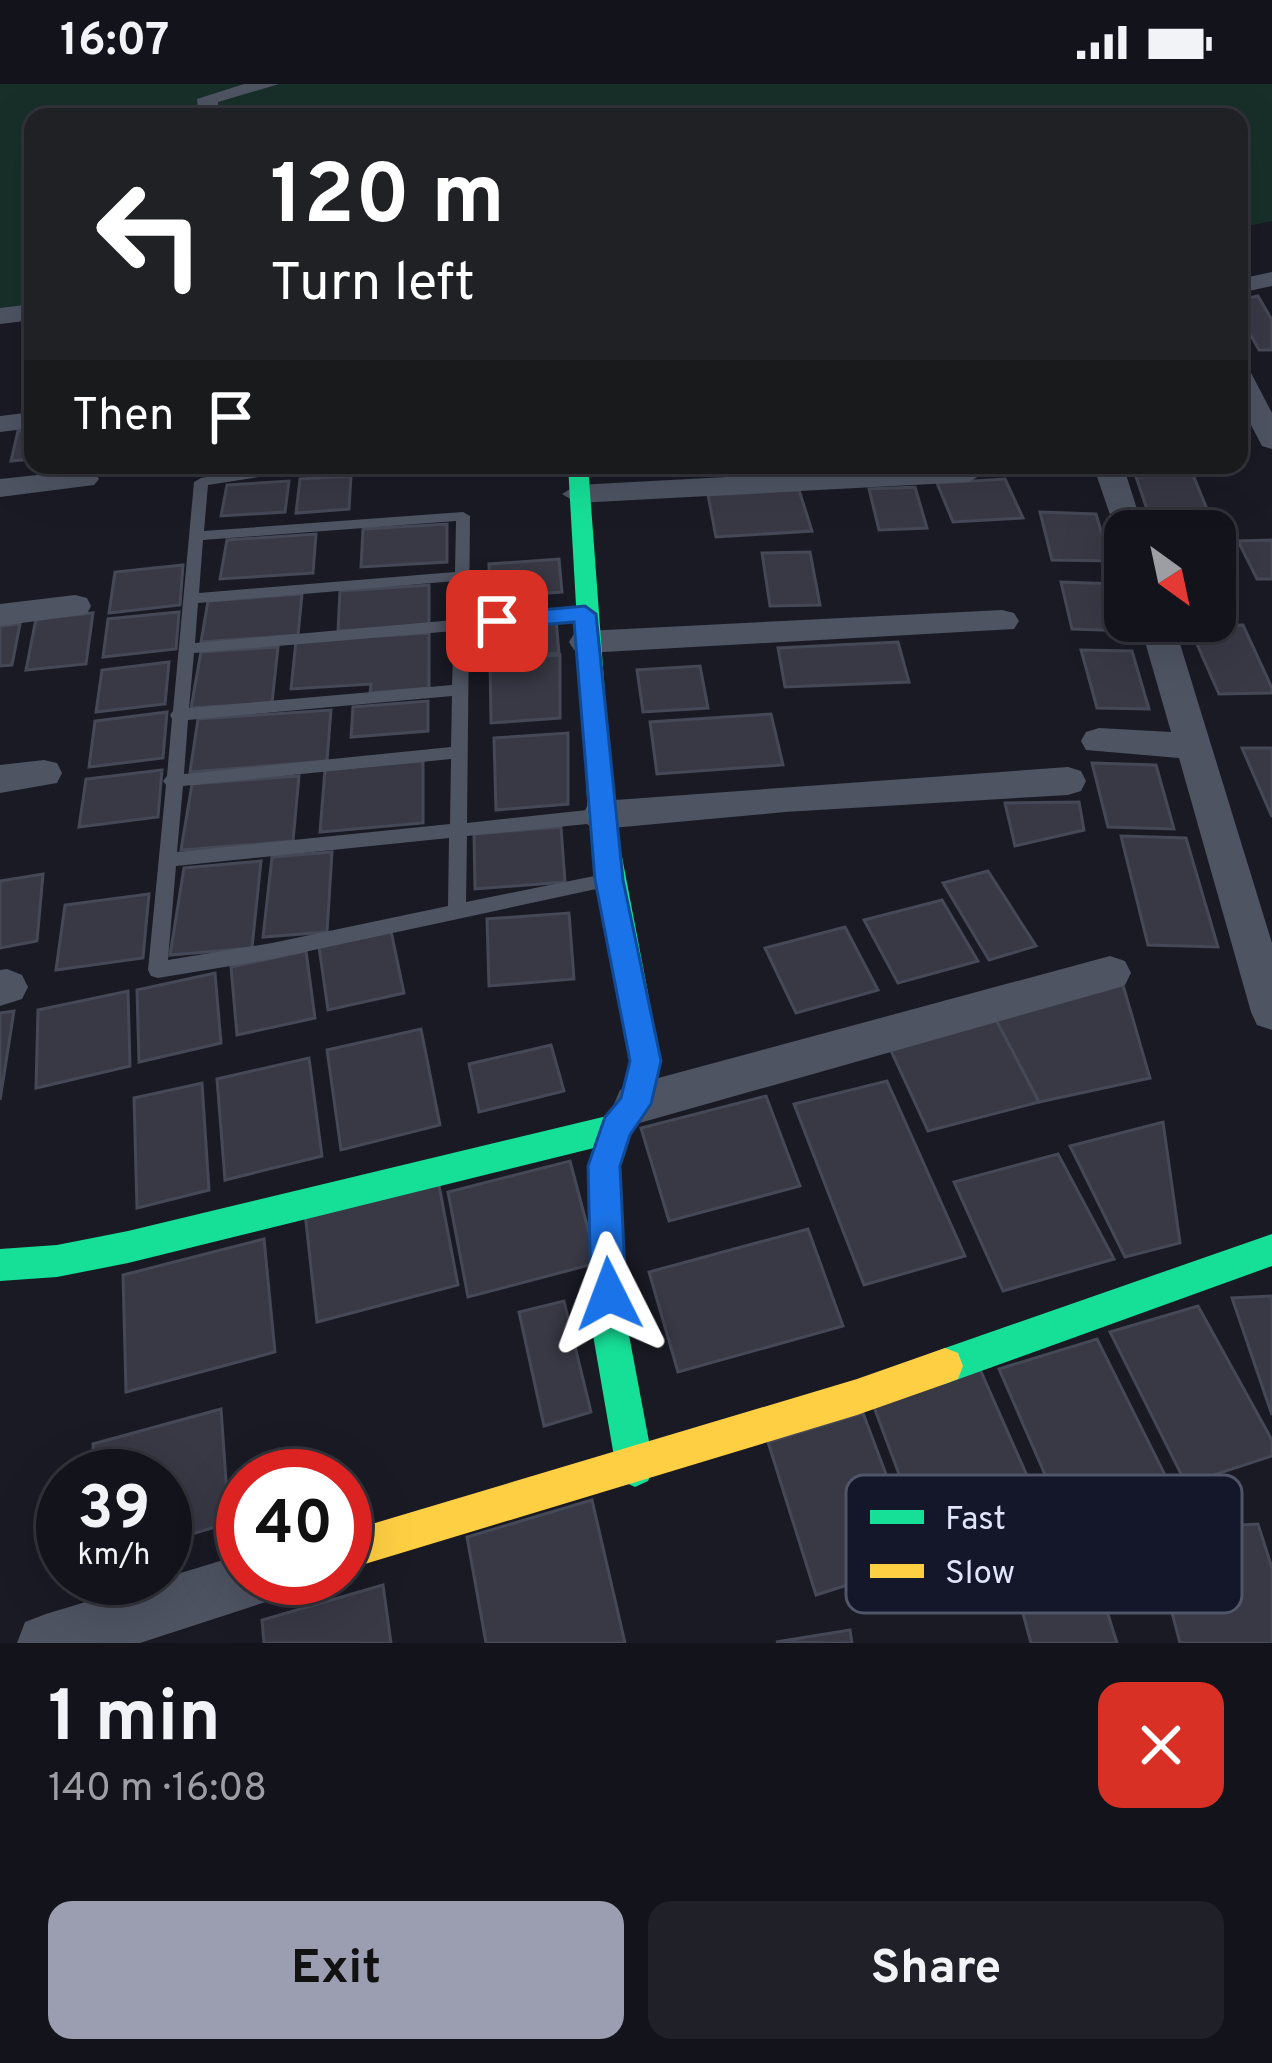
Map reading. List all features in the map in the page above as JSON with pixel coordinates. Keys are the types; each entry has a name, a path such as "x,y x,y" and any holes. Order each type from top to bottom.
{"street":[{"path":"206,108 211,98 269,84"},
{"path":"1248,393 1272,440"},
{"path":"634,1468 611,1335 604,1166 646,1061 609,880 601,815 577,480 913,474"},
{"path":"1111,474 1122,510"},
{"path":"0,488 84,478"},
{"path":"0,614 75,606"},
{"path":"586,628 1002,621"},
{"path":"1162,642 1272,1012"},
{"path":"1099,741 1193,746"},
{"path":"0,778 44,773"},
{"path":"601,815 784,798 1069,781"},
{"path":"0,1265 57,1261 128,1246 626,1116 1110,973"},
{"path":"372,1543 857,1397 1272,1250"},
{"path":"46,1643 216,1591"}],"lane":[{"path":"254,474 201,482 158,970 218,962 457,908 609,880"},
{"path":"196,536 463,516 457,908"},
{"path":"190,599 462,576"},
{"path":"185,649 461,624 586,628"},
{"path":"178,715 460,690"},
{"path":"172,782 461,752"},
{"path":"166,860 601,815"}],"green space":[{"path":"0,84 1272,84 1272,221 1248,226 1248,108 24,108 24,309 0,310"}],"building":[{"path":"1258,296 1272,320 1272,350 1259,350 1248,330 1248,298"},
{"path":"18,431 24,431 24,460 11,461"},
{"path":"1135,474 1193,474 1207,510 1147,510"},
{"path":"351,476 349,509 296,513 300,479"},
{"path":"1005,479 1023,518 953,522 937,483"},
{"path":"289,481 285,512 221,516 227,485"},
{"path":"915,487 927,528 879,530 869,489"},
{"path":"799,490 812,531 716,537 708,495"},
{"path":"1040,512 1096,514 1104,561 1052,560"},
{"path":"447,524 447,562 361,567 363,529"},
{"path":"316,534 313,573 220,579 227,540"},
{"path":"1272,540 1272,579 1257,579 1238,541"},
{"path":"810,552 820,605 770,606 762,553"},
{"path":"559,559 562,592 490,597 489,564"},
{"path":"183,565 180,605 109,613 115,572"},
{"path":"1061,582 1104,584 1104,630 1072,629"},
{"path":"429,585 429,625 338,631 340,591"},
{"path":"302,594 298,635 201,642 208,601"},
{"path":"179,612 176,649 103,657 108,619"},
{"path":"93,613 86,664 26,670 36,619"},
{"path":"556,619 559,653 481,659 480,624"},
{"path":"20,624 12,665 0,666 0,626"},
{"path":"1236,625 1243,625 1272,693 1219,694 1196,642 1236,642"},
{"path":"429,633 429,688 370,693 371,684 291,689 296,641"},
{"path":"898,642 909,682 785,687 778,648"},
{"path":"278,647 272,703 191,708 201,652"},
{"path":"1081,650 1132,651 1149,709 1097,708"},
{"path":"560,655 560,718 491,723 490,659"},
{"path":"169,662 165,704 96,712 102,670"},
{"path":"700,666 708,708 643,712 637,670"},
{"path":"428,701 428,731 351,737 353,707"},
{"path":"331,710 327,761 190,772 198,719"},
{"path":"167,712 163,758 89,767 95,721"},
{"path":"771,714 783,765 657,774 650,722"},
{"path":"568,733 568,804 496,810 494,738"},
{"path":"1242,748 1272,748 1272,817"},
{"path":"423,761 423,823 320,832 325,769"},
{"path":"1092,763 1156,765 1174,829 1108,827"},
{"path":"162,770 158,817 79,827 86,779"},
{"path":"299,776 293,841 181,850 192,784"},
{"path":"1079,802 1084,830 1015,846 1005,803"},
{"path":"561,827 565,882 475,889 474,834"},
{"path":"1121,836 1186,838 1218,947 1148,945"},
{"path":"332,852 327,932 263,937 272,857"},
{"path":"261,861 252,948 170,955 184,868"},
{"path":"988,871 1036,946 989,960 943,883"},
{"path":"43,874 37,941 0,948 0,881"},
{"path":"149,894 143,958 56,970 65,905"},
{"path":"942,900 978,961 898,983 864,920"},
{"path":"569,913 574,979 489,986 487,919"},
{"path":"845,927 878,990 796,1013 765,948"},
{"path":"391,931 404,993 328,1010 319,947"},
{"path":"306,951 315,1018 237,1035 231,967"},
{"path":"215,973 221,1043 139,1062 137,990"},
{"path":"1123,985 1150,1078 1039,1102 994,1016"},
{"path":"128,991 130,1066 36,1088 38,1010"},
{"path":"14,1011 0,1100 0,1013"},
{"path":"994,1016 1039,1102 928,1131 887,1042"},
{"path":"421,1029 440,1125 341,1150 327,1050"},
{"path":"551,1045 564,1091 479,1112 469,1064"},
{"path":"309,1058 322,1156 225,1180 217,1079"},
{"path":"887,1081 965,1256 864,1285 794,1104"},
{"path":"202,1083 209,1190 137,1208 134,1098"},
{"path":"766,1096 800,1186 669,1221 641,1128"},
{"path":"1163,1122 1180,1243 1125,1257 1070,1146"},
{"path":"1058,1154 1114,1259 1003,1291 954,1182"},
{"path":"570,1161 597,1263 468,1297 448,1192"},
{"path":"438,1180 458,1285 317,1322 305,1213"},
{"path":"808,1229 843,1326 678,1372 649,1272"},
{"path":"264,1239 275,1352 126,1392 123,1275"},
{"path":"1272,1296 1272,1415 1232,1298"},
{"path":"564,1301 591,1412 544,1426 519,1312"},
{"path":"1198,1306 1272,1440 1272,1456 1214,1475 1182,1475 1110,1332"},
{"path":"1097,1339 1165,1475 1045,1475 999,1369"},
{"path":"979,1367 1027,1475 899,1475 871,1399"},
{"path":"221,1409 224,1449 216,1449 216,1527 192,1534 192,1449 93,1449 93,1444"},
{"path":"863,1413 886,1475 846,1475 846,1585 816,1595 768,1442"},
{"path":"592,1500 625,1643 486,1643 467,1537"},
{"path":"1258,1524 1272,1568 1272,1643 1180,1643 1172,1613 1242,1613 1242,1525"},
{"path":"383,1585 391,1643 264,1643 262,1620 314,1605 372,1605 372,1588"},
{"path":"1023,1613 1108,1613 1117,1643 1031,1643"},
{"path":"850,1630 852,1643 776,1642"}],"traffic: fast":[{"path":"579,474 601,815 646,1061 636,1104 617,1128 604,1166 611,1335 635,1468"},
{"path":"0,1265 57,1261 128,1247 617,1128"},
{"path":"945,1366 1272,1250"}],"traffic: slow":[{"path":"372,1543 857,1397 945,1366"}],"route":[{"path":"497,621 585,614 595,766 609,880 646,1061 636,1104 616,1128 604,1166 609,1294"}]}
